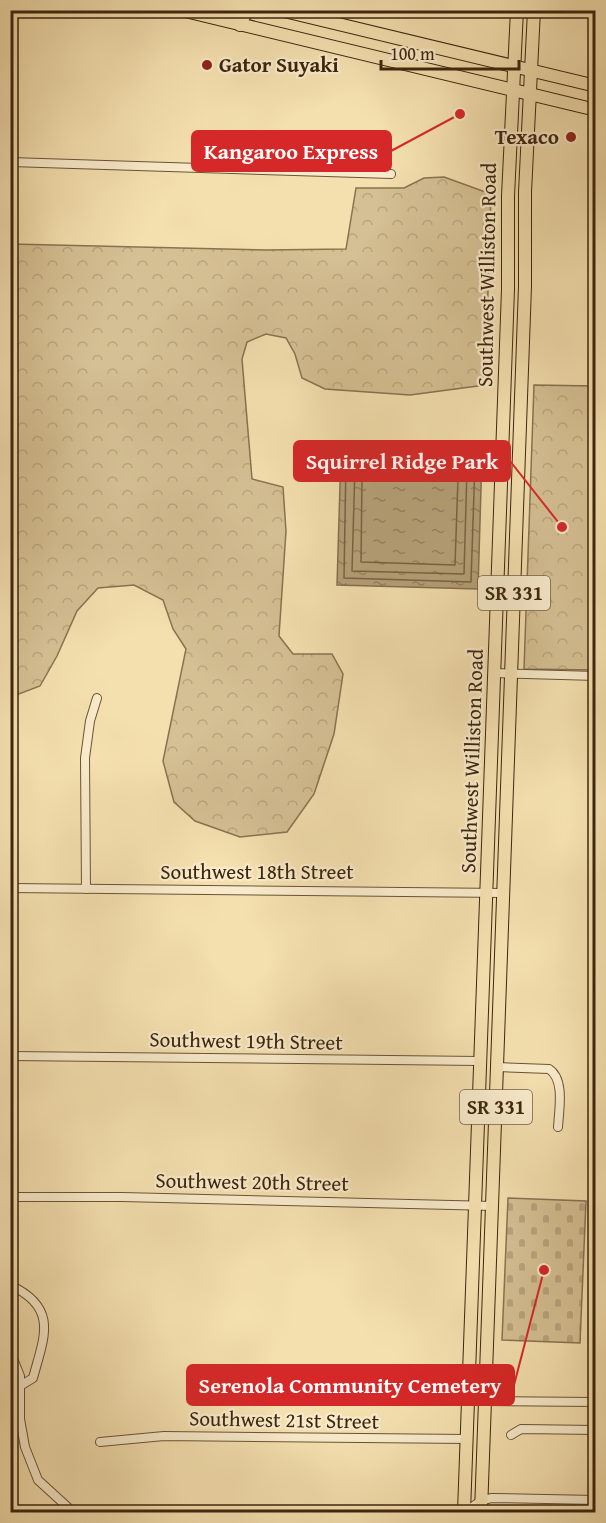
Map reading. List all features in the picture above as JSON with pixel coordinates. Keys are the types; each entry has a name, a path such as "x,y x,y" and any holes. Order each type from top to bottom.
{"main road":[{"path":"181,10 596,110"},
{"path":"240,25 247,10"},
{"path":"280,10 596,86"},
{"name":"Southwest Williston Road","path":"464,1512 504,394 508,196 517,10"},
{"name":"Southwest Williston Road","path":"482,1506 512,674 529,94 534,10"},
{"path":"504,394 521,394"}],"street":[{"path":"10,162 391,174"},
{"path":"494,673 596,676"},
{"path":"86,889 85,758 90,721 97,698"},
{"name":"Southwest 18th Street","path":"10,888 504,893"},
{"name":"Southwest 19th Street","path":"10,1056 480,1061"},
{"path":"497,1067 549,1069 555,1073 558,1083 558,1127"},
{"name":"Southwest 20th Street","path":"10,1197 133,1197 493,1206"},
{"path":"10,1285 23,1291 37,1305 45,1322 42,1347 33,1378 20,1386"},
{"path":"10,1351 20,1376 20,1419 23,1437 38,1480 73,1512"},
{"path":"485,1401 596,1402"},
{"path":"511,1435 521,1428 596,1430"},
{"name":"Southwest 21st Street","path":"100,1442 164,1436 468,1439"},
{"path":"464,1512 482,1506 596,1500"}],"green space":[{"path":"444,177 491,194 485,385 410,395 325,389 302,378 295,354 286,338 266,334 247,342 242,359 252,479 283,487 286,531 279,636 293,654 332,654 343,674 334,734 314,794 287,832 240,837 195,821 174,802 163,761 186,649 173,629 163,600 134,585 98,588 77,611 57,656 40,686 11,697 11,244 266,250 346,249 356,188 404,188 424,178"},
{"path":"534,385 595,386 595,670 524,669"},
{"path":"508,1198 586,1201 580,1343 502,1340"}],"water":[{"path":"341,452 482,455 478,589 337,585"}],"place":[{"name":"Gator Suyaki","path":"207,65"},
{"name":"Kangaroo Express","path":"460,114"},
{"name":"Texaco","path":"571,137"},
{"name":"Squirrel Ridge Park","path":"562,527"},
{"name":"Serenola Community Cemetery","path":"544,1270"}]}
